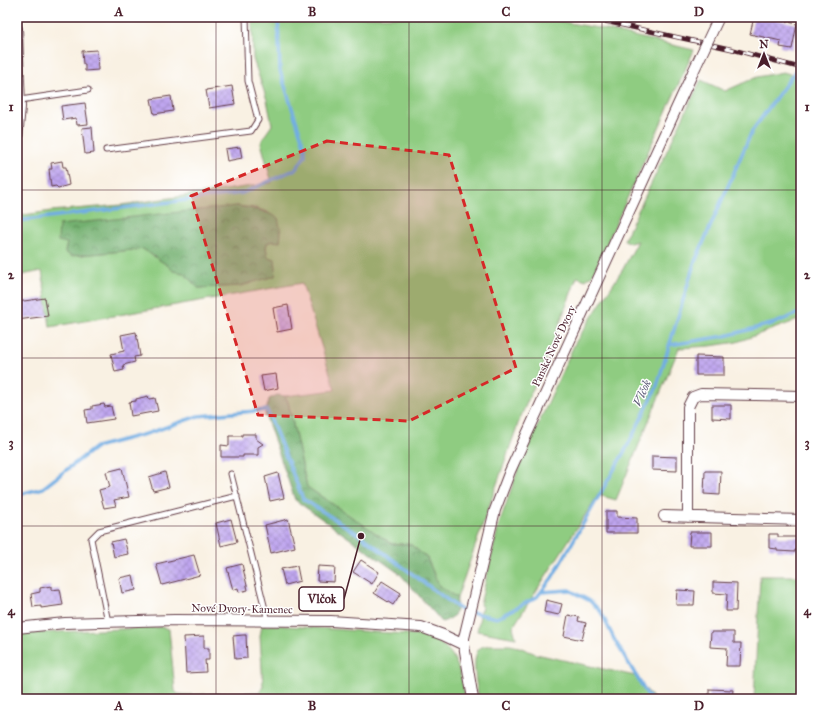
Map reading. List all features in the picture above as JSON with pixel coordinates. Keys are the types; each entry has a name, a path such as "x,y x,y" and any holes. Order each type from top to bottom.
{"street":[{"name":"Panské Nové Dvory","path":"473,699 464,645 466,628 495,510 510,471 719,17"},
{"path":"17,29 20,100 17,138"},
{"path":"688,517 688,407 693,397 701,394 801,396"},
{"path":"664,516 801,520"},
{"name":"Nové Dvory-Kamenec","path":"17,628 64,623 174,620 331,621 420,627 443,635 464,645"}],"lane":[{"path":"106,150 251,131 258,120 248,81 246,17"},
{"path":"20,100 88,90"},
{"path":"232,474 268,621"},
{"path":"108,622 91,539 99,531 237,496"}],"highlighted area":[{"path":"327,141 449,155 516,368 409,421 258,415 191,196"}],"green space":[{"path":"252,17 536,17 598,28 694,50 593,274 586,280 577,277 552,344 519,421 457,598 439,586 427,558 410,544 392,544 307,487 288,402 285,396 335,390 302,283 50,327 42,271 17,276 17,216 51,211 122,205 272,183 261,143 272,125 267,100 253,59","holes":["236,206 255,208 268,212 272,241 267,243 266,248 268,257 252,283 240,286 198,288 184,273 173,271 167,265 143,249 71,256 65,252 67,243"]},
{"path":"783,72 801,77 801,319 737,342 710,346 679,348 616,500 598,495 513,627 516,638 477,631 482,606 480,605 499,524 519,467 575,343 623,269 638,241 630,243 624,240 701,80 725,91 757,77"},
{"path":"236,206 263,211 278,218 281,233 280,242 272,241 267,243 266,248 268,257 275,259 275,276 240,286 198,288 184,273 173,271 167,265 143,249 71,256 65,252 67,243 58,241 59,225"},
{"path":"277,395 285,396 288,402 307,487 392,544 410,544 427,558 439,586 457,598 456,611 451,618 442,622 400,574 295,500 265,414 269,399"},
{"path":"760,576 801,576 801,699 754,699"},
{"path":"272,625 421,635 428,637 448,650 455,660 460,673 465,699 17,699 17,634 161,627 169,629 175,691 178,694 188,695 260,692 263,686 260,636 262,626"},
{"path":"489,645 510,645 536,654 635,676 654,699 479,699 475,672 475,658 480,648"}],"building":[{"path":"754,17 765,17 797,24 792,49 780,47 781,41 750,34"},
{"path":"97,50 98,70 85,71 82,51"},
{"path":"232,86 235,104 209,108 206,90"},
{"path":"171,96 173,111 154,114 151,99"},
{"path":"85,103 88,124 77,125 76,118 63,120 61,106"},
{"path":"92,127 94,153 85,154 82,128"},
{"path":"240,147 242,158 227,161 225,149"},
{"path":"62,161 63,167 66,167 69,185 58,188 56,186 51,187 49,169 52,169 51,163"},
{"path":"45,298 48,316 17,320 17,302"},
{"path":"288,305 292,329 277,332 273,308"},
{"path":"136,332 140,356 134,357 135,362 123,365 124,370 115,372 111,354 124,351 121,335"},
{"path":"696,356 724,357 724,375 696,375"},
{"path":"276,374 278,388 264,391 261,376"},
{"path":"148,396 149,399 155,398 158,411 131,416 129,402"},
{"path":"104,404 105,407 111,406 114,419 87,423 85,410 92,409 92,406"},
{"path":"712,405 731,405 731,419 712,418"},
{"path":"242,434 256,434 256,439 263,444 258,447 258,455 221,457 221,445 229,446 229,436 242,436"},
{"path":"652,456 677,457 677,471 652,470"},
{"path":"122,468 129,497 114,500 116,506 104,508 99,490 110,487 106,472"},
{"path":"705,471 721,471 720,495 704,494"},
{"path":"165,472 169,487 153,491 149,477"},
{"path":"278,473 284,498 270,501 265,477"},
{"path":"606,511 617,511 617,517 637,518 637,533 606,533"},
{"path":"231,519 237,542 221,546 216,523"},
{"path":"288,519 295,547 271,553 265,525"},
{"path":"690,532 712,532 712,546 689,546"},
{"path":"769,534 778,534 778,537 801,537 801,550 795,550 795,552 777,551 777,549 769,548"},
{"path":"124,539 128,554 114,557 111,542"},
{"path":"194,555 200,575 162,585 156,564"},
{"path":"361,560 379,572 372,584 353,572"},
{"path":"242,564 248,590 239,592 238,588 233,590 227,568"},
{"path":"297,566 300,581 285,585 281,569"},
{"path":"318,566 335,567 334,582 317,581"},
{"path":"133,575 136,590 122,593 119,578"},
{"path":"382,581 401,593 393,605 374,593"},
{"path":"713,582 737,583 736,611 726,611 727,594 713,593"},
{"path":"51,586 51,590 60,589 63,605 41,608 41,606 33,607 31,594 40,592 40,588"},
{"path":"677,590 695,591 694,605 676,605"},
{"path":"546,600 562,604 559,615 544,612"},
{"path":"568,615 579,617 578,621 586,623 582,640 564,636"},
{"path":"711,632 734,632 734,643 741,643 740,666 726,666 727,648 710,647"},
{"path":"246,635 247,658 235,659 233,636"},
{"path":"204,636 204,648 209,648 209,660 205,660 206,672 186,673 184,637"},
{"path":"709,689 733,690 732,699 709,699"}],"waterway":[{"path":"17,221 243,193 296,169 305,156 305,148 280,71 278,17"},
{"name":"Vlčok","path":"17,495 43,488 96,447 149,433 198,416 267,410 303,499 361,536 461,610 497,618 537,597 552,578 627,447 656,389 694,264 752,131 801,63"},
{"path":"669,345 725,336 775,323 801,312"},
{"path":"542,592 569,590 590,601 601,612 614,639 650,699"}],"railway":[{"path":"585,17 731,49 801,68"}],"place":[{"name":"Vlčok","path":"361,536"}]}
